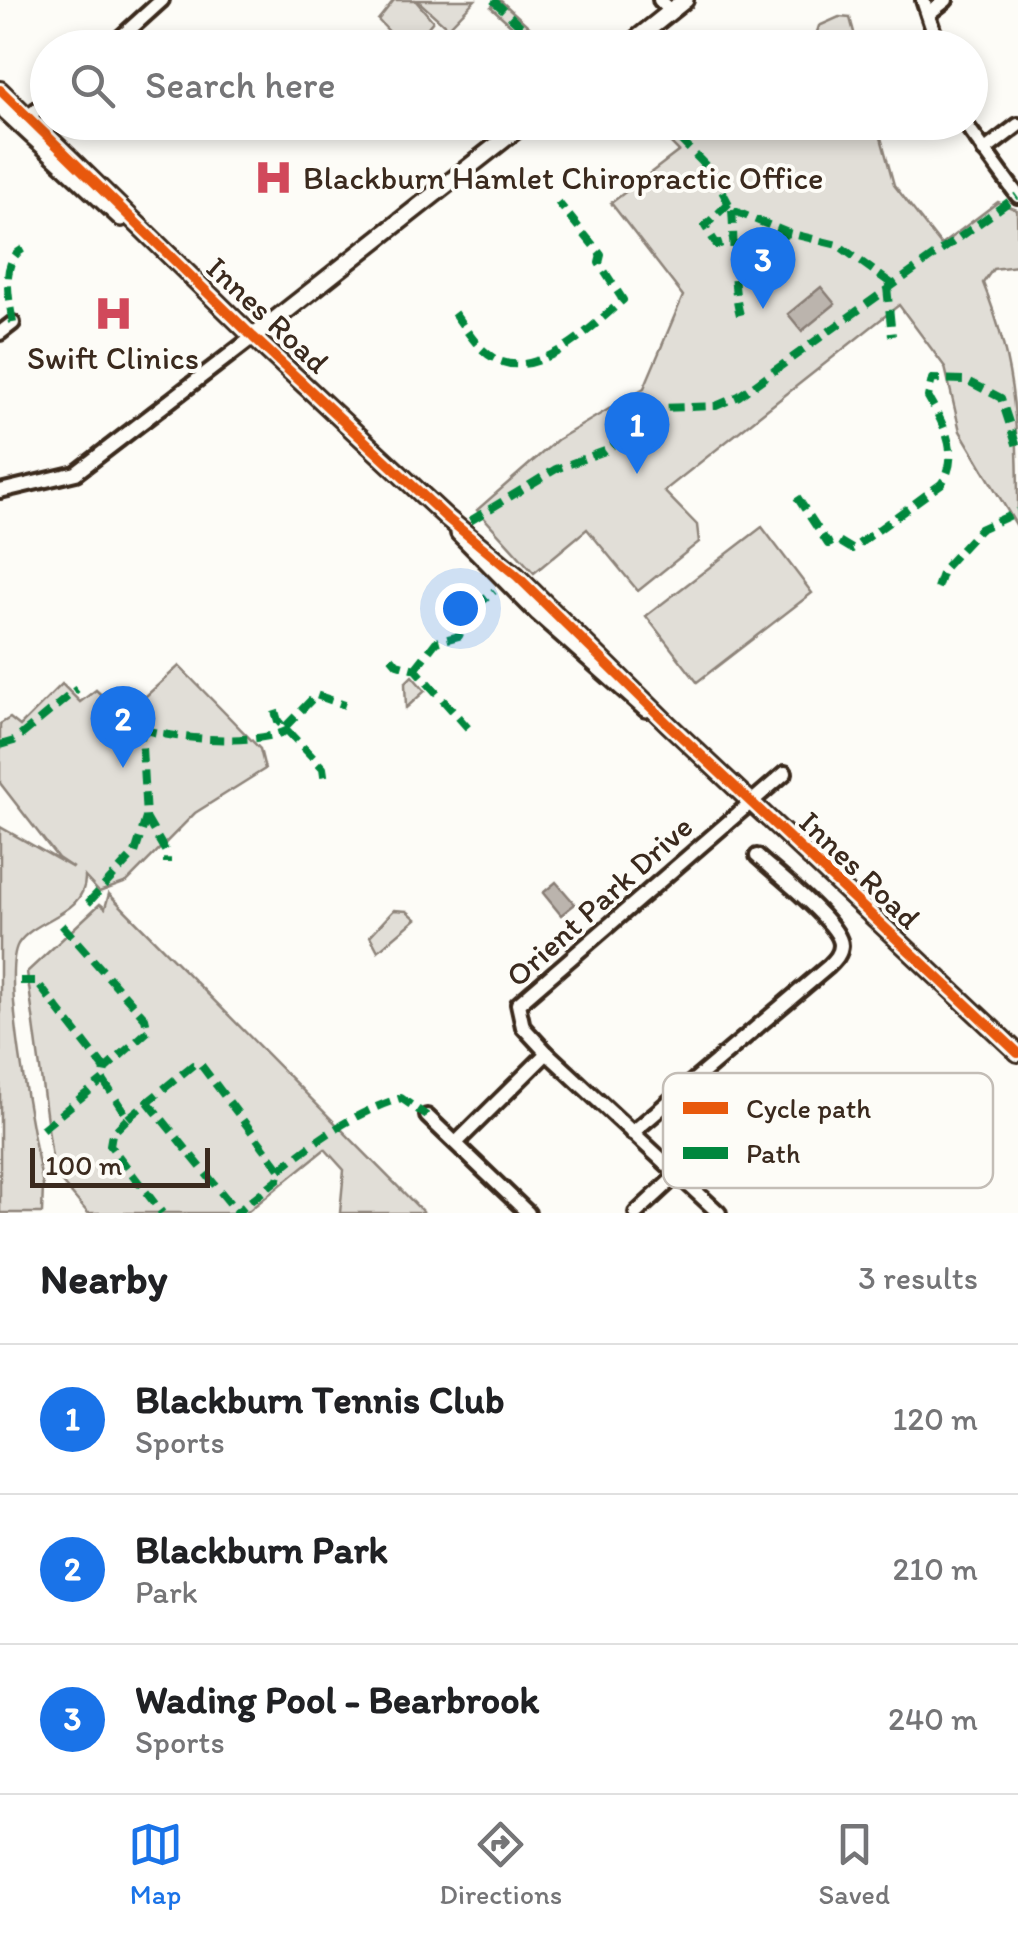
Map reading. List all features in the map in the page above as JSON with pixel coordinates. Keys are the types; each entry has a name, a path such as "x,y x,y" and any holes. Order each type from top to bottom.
{"street":[{"path":"129,30 162,0"},
{"path":"642,30 665,5 685,0"},
{"path":"926,7 946,0"},
{"name":"Innes Road","path":"0,90 24,121"},
{"name":"Innes Road","path":"0,106 30,126"},
{"path":"24,121 30,116"},
{"path":"984,151 1018,125"},
{"name":"Innes Road","path":"46,140 125,210 141,231 447,518 517,576 668,724 1018,1052"},
{"path":"0,490 48,483 100,459 503,140"},
{"path":"976,140 1018,196"},
{"path":"0,333 13,323"},
{"path":"753,802 785,773"},
{"name":"Orient Park Drive","path":"663,1161 523,1027 517,1013 519,1000 753,802"},
{"path":"703,1073 829,966 840,950 830,924 757,856"},
{"path":"456,1143 547,1053"},
{"path":"632,1133 663,1107"},
{"path":"427,1116 528,1213"},
{"path":"636,1213 663,1188"},
{"name":"Orient Park Drive","path":"693,1188 719,1213"}],"shaded area":[{"path":"394,0 415,0 433,21 426,30 388,30 378,20"},
{"path":"417,0 475,0 448,28"},
{"path":"500,0 533,30 516,30 491,7"},
{"path":"839,17 850,18 853,30 818,30"},
{"path":"668,140 882,140 894,185 941,245 998,202 1017,210 1018,266 993,269 983,283 1003,344 1014,403 1018,528 960,431 945,367 899,305 664,491 697,525 699,542 638,591 587,529 534,573 477,510 557,440 644,388 683,296 611,203 679,151"},
{"path":"821,287 835,304 802,331 788,314"},
{"path":"762,527 812,593 697,682 646,616"},
{"path":"179,666 260,749 265,769 195,813 127,882 99,892 85,877 83,890 69,908 36,927 18,944 13,989 16,1023 43,1186 42,1213 0,1213 0,827 73,868 58,858 0,783 0,724 10,718 20,726 62,684 80,702 96,690 124,716"},
{"path":"412,676 425,691 406,708 405,683"},
{"path":"556,882 575,904 561,915 543,893"},
{"path":"109,894 424,1213 340,1213 344,1170 325,1149 246,1213 88,1213 54,1173 27,972 100,904 105,908"},
{"path":"394,910 407,911 416,919 378,951 370,936"}],"marked path":[{"path":"493,0 525,30"},
{"path":"681,140 712,172 732,210 788,233 838,245 892,284"},
{"path":"470,521 556,469 605,451 661,408 716,406 739,396 1017,196"},
{"path":"454,313 483,350 501,361 519,364 558,352 623,300 599,263 601,255 558,202"},
{"path":"729,203 705,226 717,245 735,239"},
{"path":"732,210 734,277 740,315"},
{"path":"737,267 788,233"},
{"path":"13,323 9,271 11,262 23,249"},
{"path":"887,287 892,336"},
{"path":"797,497 828,544 837,540 852,549 941,484 950,451 928,397 932,379 966,380 1001,398 1018,450"},
{"path":"937,588 944,568 980,529 1018,512"},
{"path":"415,669 436,642 459,636 469,613 494,591"},
{"path":"391,657 397,664 415,669 468,728"},
{"path":"0,745 14,741 77,689"},
{"path":"285,727 316,695 345,705"},
{"path":"88,903 135,853 146,818 141,729 109,697"},
{"path":"275,711 278,721 323,768 325,782"},
{"path":"141,729 216,739 257,738 288,730"},
{"path":"146,818 167,854 167,863"},
{"path":"62,925 145,1018 148,1031 105,1069 103,1080 128,1118 112,1134 110,1145 162,1213"},
{"path":"20,981 36,981 105,1069"},
{"path":"128,1118 193,1065 201,1065 280,1169 278,1179 236,1213"},
{"path":"42,1129 103,1080"},
{"path":"280,1169 338,1128 384,1104 401,1098 427,1116"},
{"path":"148,1102 237,1212"}],"cycle path":[{"path":"0,90 30,119"},
{"path":"51,140 253,337 447,518 517,576 668,724 1018,1053"}],"place":[{"name":"Blackburn Hamlet Chiropractic Office","path":"273,178"},
{"name":"Wading Pool - Bearbrook","path":"763,309"},
{"name":"Swift Clinics","path":"113,313"},
{"name":"Blackburn Tennis Club","path":"637,474"},
{"name":"Blackburn Park","path":"123,768"}]}
